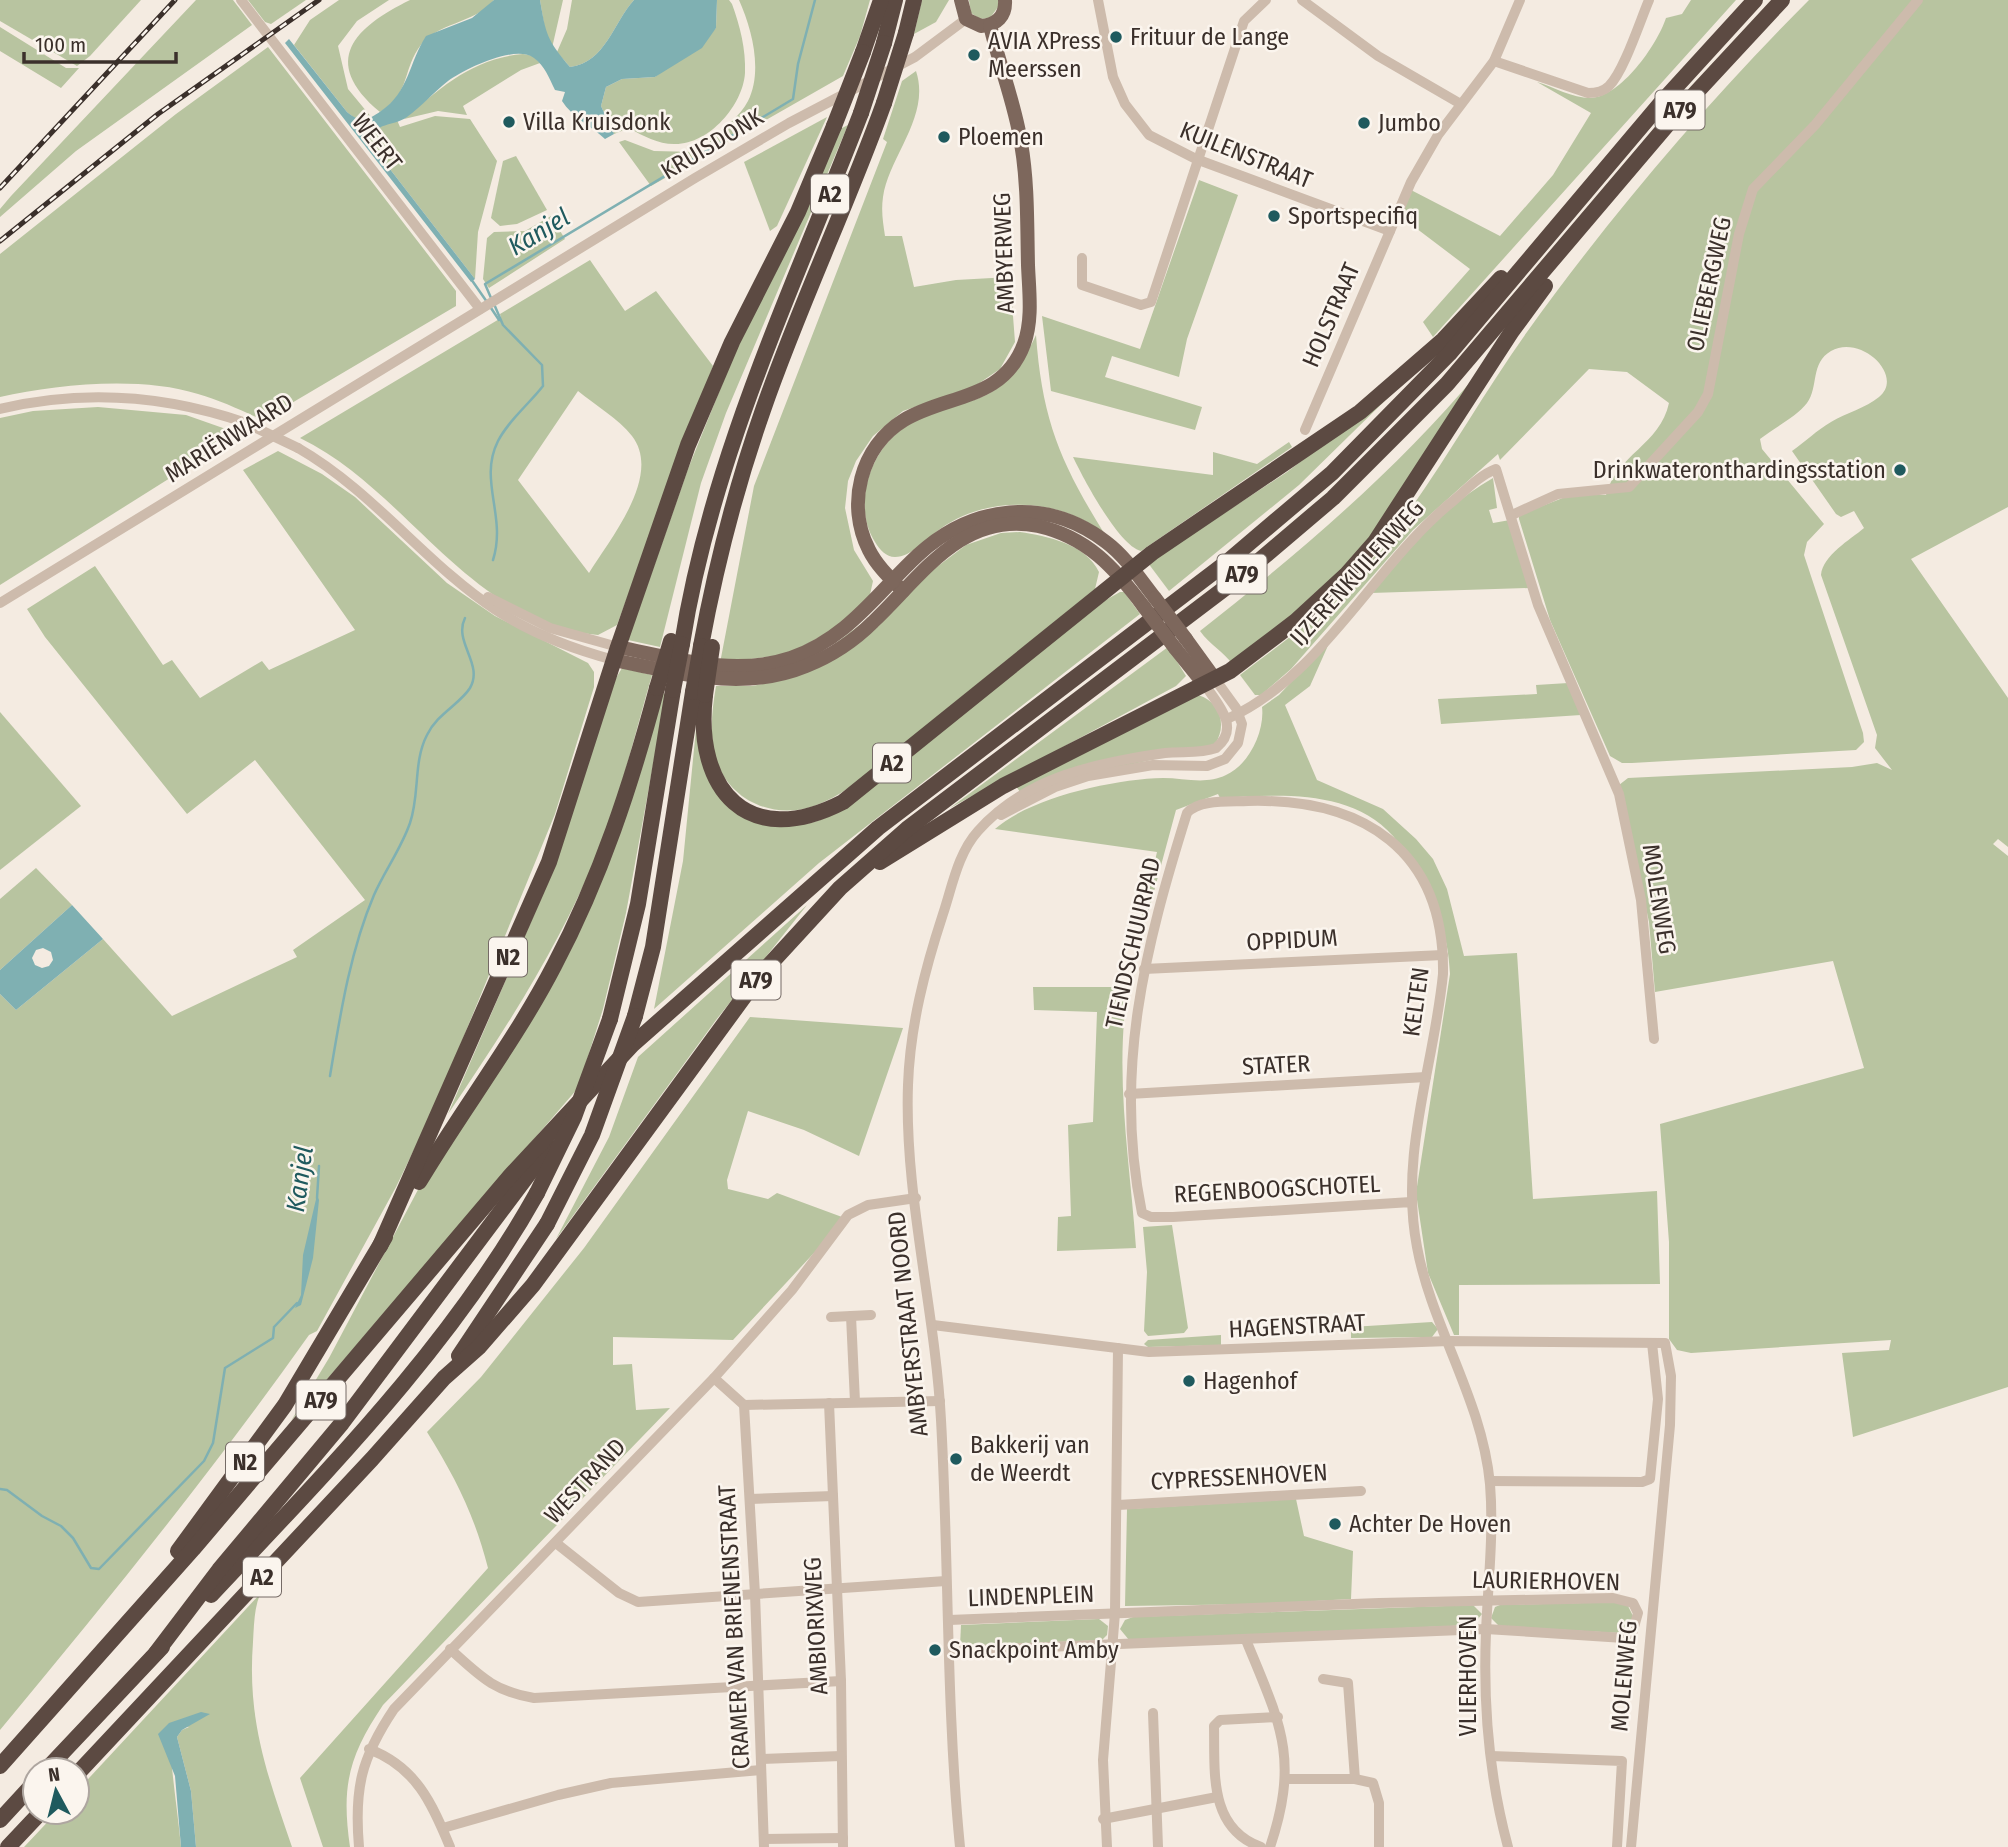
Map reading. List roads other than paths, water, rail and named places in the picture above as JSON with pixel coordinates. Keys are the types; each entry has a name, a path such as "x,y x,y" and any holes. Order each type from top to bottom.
{"highway":[{"name":"A2","path":"616,653 688,445 732,342 798,212 834,126 881,0"},
{"name":"A2","path":"59,1756 424,1361 478,1289 537,1193 574,1117 610,1019 638,904 665,689 676,642 686,617 706,532 746,402 861,113 895,0"},
{"name":"A2","path":"91,1759 372,1459 444,1378 547,1224 592,1135 635,1016 653,947 706,647 728,550 728,521 764,407 856,180 884,103 914,0"},
{"name":"A79","path":"90,1663 193,1549 511,1175 614,1063 777,914 888,820 1227,562 1307,496 1398,409 1449,354 1577,202 1755,0"},
{"name":"A79","path":"444,1378 479,1347 533,1285 760,975 856,874 941,803 1241,576 1324,505 1447,384 1695,94 1782,0"},
{"name":"A79","path":"1128,574 1319,442 1404,377 1577,202"},
{"name":"A79","path":"856,874 1003,786 1210,681 1296,621 1346,575 1375,542 1583,225"},
{"name":"A2","path":"699,694 706,758 722,789 742,808 764,817 790,819 817,814 860,789 1128,574"},
{"name":"N2","path":"380,1246 549,862 616,653"},
{"name":"N2","path":"0,1766 90,1663 199,1524 285,1405 463,1109 554,967 611,839 665,689"},
{"name":"A79","path":"156,1653 219,1570 342,1423 515,1190 651,1029"},
{"path":"0,1820 21,1797"},
{"path":"8,1847 28,1826"}],"main road":[{"path":"961,0 966,19 977,25 990,25 1003,15 1005,0"},
{"name":"AMBYERWEG","path":"898,586 876,563 860,529 858,491 868,460 886,433 905,419 972,396 998,381 1016,361 1028,328 1028,271 1021,143 990,25"},
{"path":"616,653 718,680 746,680 781,674 814,662 844,645 872,623 918,555 953,528 977,518 1006,511 1049,514 1073,522 1108,543 1128,574 1210,681"}],"street":[{"name":"WEERT","path":"241,0 480,309"},
{"name":"KUILENSTRAAT","path":"1098,0 1111,71 1125,104 1149,135 1196,159 1390,231"},
{"path":"1082,258 1082,285 1140,304 1151,302 1189,192 1196,159 1244,21 1266,0"},
{"path":"1302,0 1378,57 1460,103"},
{"path":"1507,0 1519,2"},
{"path":"1494,61 1588,93 1598,92 1609,86 1632,44 1649,0"},
{"name":"OLIEBERGWEG","path":"1512,515 1558,494 1629,486 1698,412 1708,394 1739,234 1753,189 1815,125 1917,0"},
{"name":"HOLSTRAAT","path":"1305,430 1423,158 1460,103 1494,61 1519,2"},
{"name":"KRUISDONK","path":"480,309 757,142 915,57 966,19"},
{"name":"MARIËNWAARD","path":"0,603 480,309"},
{"path":"0,408 63,398 120,396 191,406 246,423 298,448 356,487 495,609 528,629 574,648 616,653"},
{"name":"IJZERENKUILENWEG","path":"1227,719 1255,706 1289,676 1328,637 1405,545 1444,508 1493,470 1499,473 1538,605 1609,768"},
{"path":"1210,681 1239,714"},
{"path":"1210,681 1227,719"},
{"name":"AMBYERSTRAAT NOORD","path":"995,817 1055,787 1088,776 1153,765 1203,766 1219,763 1229,756 1238,744 1242,728 1239,714"},
{"name":"AMBYERSTRAAT NOORD","path":"960,1847 940,1401 908,1129 908,1086 923,979 964,854 976,833 1013,799 1071,772 1132,758 1216,748 1227,735 1227,719"},
{"name":"MOLENWEG","path":"1609,768 1621,803 1641,900 1654,1039"},
{"name":"KELTEN","path":"1193,807 1232,802 1301,802 1339,810 1370,826 1408,858 1422,880 1435,915 1443,955 1441,994 1413,1158 1411,1202 1422,1268 1449,1341"},
{"name":"TIENDSCHUURPAD","path":"1145,1217 1141,1209 1129,1094 1131,1048 1144,969 1169,871 1187,813 1193,807"},
{"name":"OPPIDUM","path":"1144,969 1443,955"},
{"name":"STATER","path":"1129,1094 1426,1077"},
{"name":"WESTRAND","path":"359,1847 357,1795 360,1772 369,1749 394,1709 556,1543 641,1450 714,1378 792,1290 851,1213 868,1205 916,1198"},
{"name":"REGENBOOGSCHOTEL","path":"1145,1217 1411,1202"},
{"path":"831,1317 871,1315"},
{"path":"851,1316 855,1402"},
{"name":"HAGENSTRAAT","path":"933,1325 1149,1352 1449,1341 1665,1343"},
{"name":"VLIERHOVEN","path":"1449,1341 1476,1418 1490,1481 1493,1526 1485,1686 1491,1756 1508,1847"},
{"path":"1490,1481 1642,1482 1650,1479 1658,1399 1652,1343"},
{"name":"MOLENWEG","path":"1631,1847 1670,1425 1669,1356 1665,1343"},
{"path":"1107,1847 1103,1819 1103,1760 1115,1613 1118,1348"},
{"path":"714,1378 744,1405 940,1401"},
{"name":"AMBIORIXWEG","path":"829,1403 834,1590 841,1681 843,1842"},
{"name":"CRAMER VAN BRIENENSTRAAT","path":"744,1405 755,1594 764,1843"},
{"name":"CYPRESSENHOVEN","path":"1118,1505 1362,1490"},
{"path":"750,1499 833,1496"},
{"path":"556,1543 633,1601 946,1581"},
{"name":"LAURIERHOVEN","path":"1113,1646 1486,1629 1624,1638 1632,1634 1638,1613 1633,1603 1622,1599 1489,1600 1115,1613"},
{"name":"LINDENPLEIN","path":"949,1620 1115,1613"},
{"path":"1246,1640 1278,1717 1287,1779 1270,1847"},
{"path":"950,1651 1113,1646"},
{"path":"450,1649 488,1684 508,1693 534,1698 841,1681"},
{"path":"1323,1679 1348,1683 1355,1779"},
{"path":"1153,1713 1158,1847"},
{"path":"1261,1847 1240,1837 1232,1828 1217,1797 1215,1723 1278,1717"},
{"path":"369,1749 385,1755 413,1776 431,1802 450,1847"},
{"path":"443,1828 558,1795 611,1783 841,1756"},
{"path":"1491,1756 1622,1761 1617,1847"},
{"path":"1287,1779 1369,1781 1376,1788 1379,1847"},
{"path":"1103,1819 1217,1797"},
{"path":"764,1843 843,1842"}],"water":[{"path":"494,0 540,0 549,36 570,67 582,64 601,50 634,0 717,0 716,28 702,48 655,77 622,79 606,87 601,106 614,134 605,139 566,107 562,101 565,92 555,90 538,61 526,54 503,56 466,70 448,81 407,117 380,127 372,135 369,142 475,279 471,282 285,43 289,39 347,112 356,118 368,119 381,111 397,95 426,36 472,18"},
{"path":"72,905 103,939 16,1010 0,994 0,970","holes":["43,948 51,952 53,960 49,966 42,968 35,965 32,958 36,950"]},
{"path":"317,1195 319,1200 313,1258 301,1305 295,1308 301,1295 303,1255"},
{"path":"201,1712 210,1714 182,1730 177,1737 191,1791 196,1847 181,1847 175,1776 158,1734 169,1723"}],"waterway":[{"name":"Kanjel","path":"491,298 485,284 793,99 798,64 815,0"},
{"path":"471,279 487,302"},
{"name":"Kanjel","path":"493,560 497,528 491,485 493,456 507,427 543,386 542,365 503,325 494,304"},
{"name":"Kanjel","path":"491,308 499,320"},
{"name":"Kanjel","path":"330,1076 358,938 374,895 410,823 423,745 431,728 466,694 473,679 463,636 465,618"},
{"name":"Kanjel","path":"317,1198 319,1166"},
{"name":"Kanjel","path":"0,1489 7,1490 42,1516 61,1526 73,1538 91,1568 99,1569 204,1461 213,1443 225,1368 273,1338 274,1327 297,1303"}],"railway":[{"path":"0,188 175,0"},
{"path":"0,241 158,114 319,0"}],"place":[{"name":"Frituur de Lange","path":"1116,37"},
{"name":"AVIA XPress Meerssen","path":"974,55"},
{"name":"Villa Kruisdonk","path":"509,122"},
{"name":"Jumbo","path":"1364,123"},
{"name":"Ploemen","path":"944,137"},
{"name":"Sportspecifiq","path":"1274,216"},
{"name":"Drinkwateronthardingsstation","path":"1900,470"},
{"name":"Hagenhof","path":"1189,1381"},
{"name":"Bakkerij van de Weerdt","path":"956,1459"},
{"name":"Achter De Hoven","path":"1335,1524"},
{"name":"Snackpoint Amby","path":"935,1650"}]}
